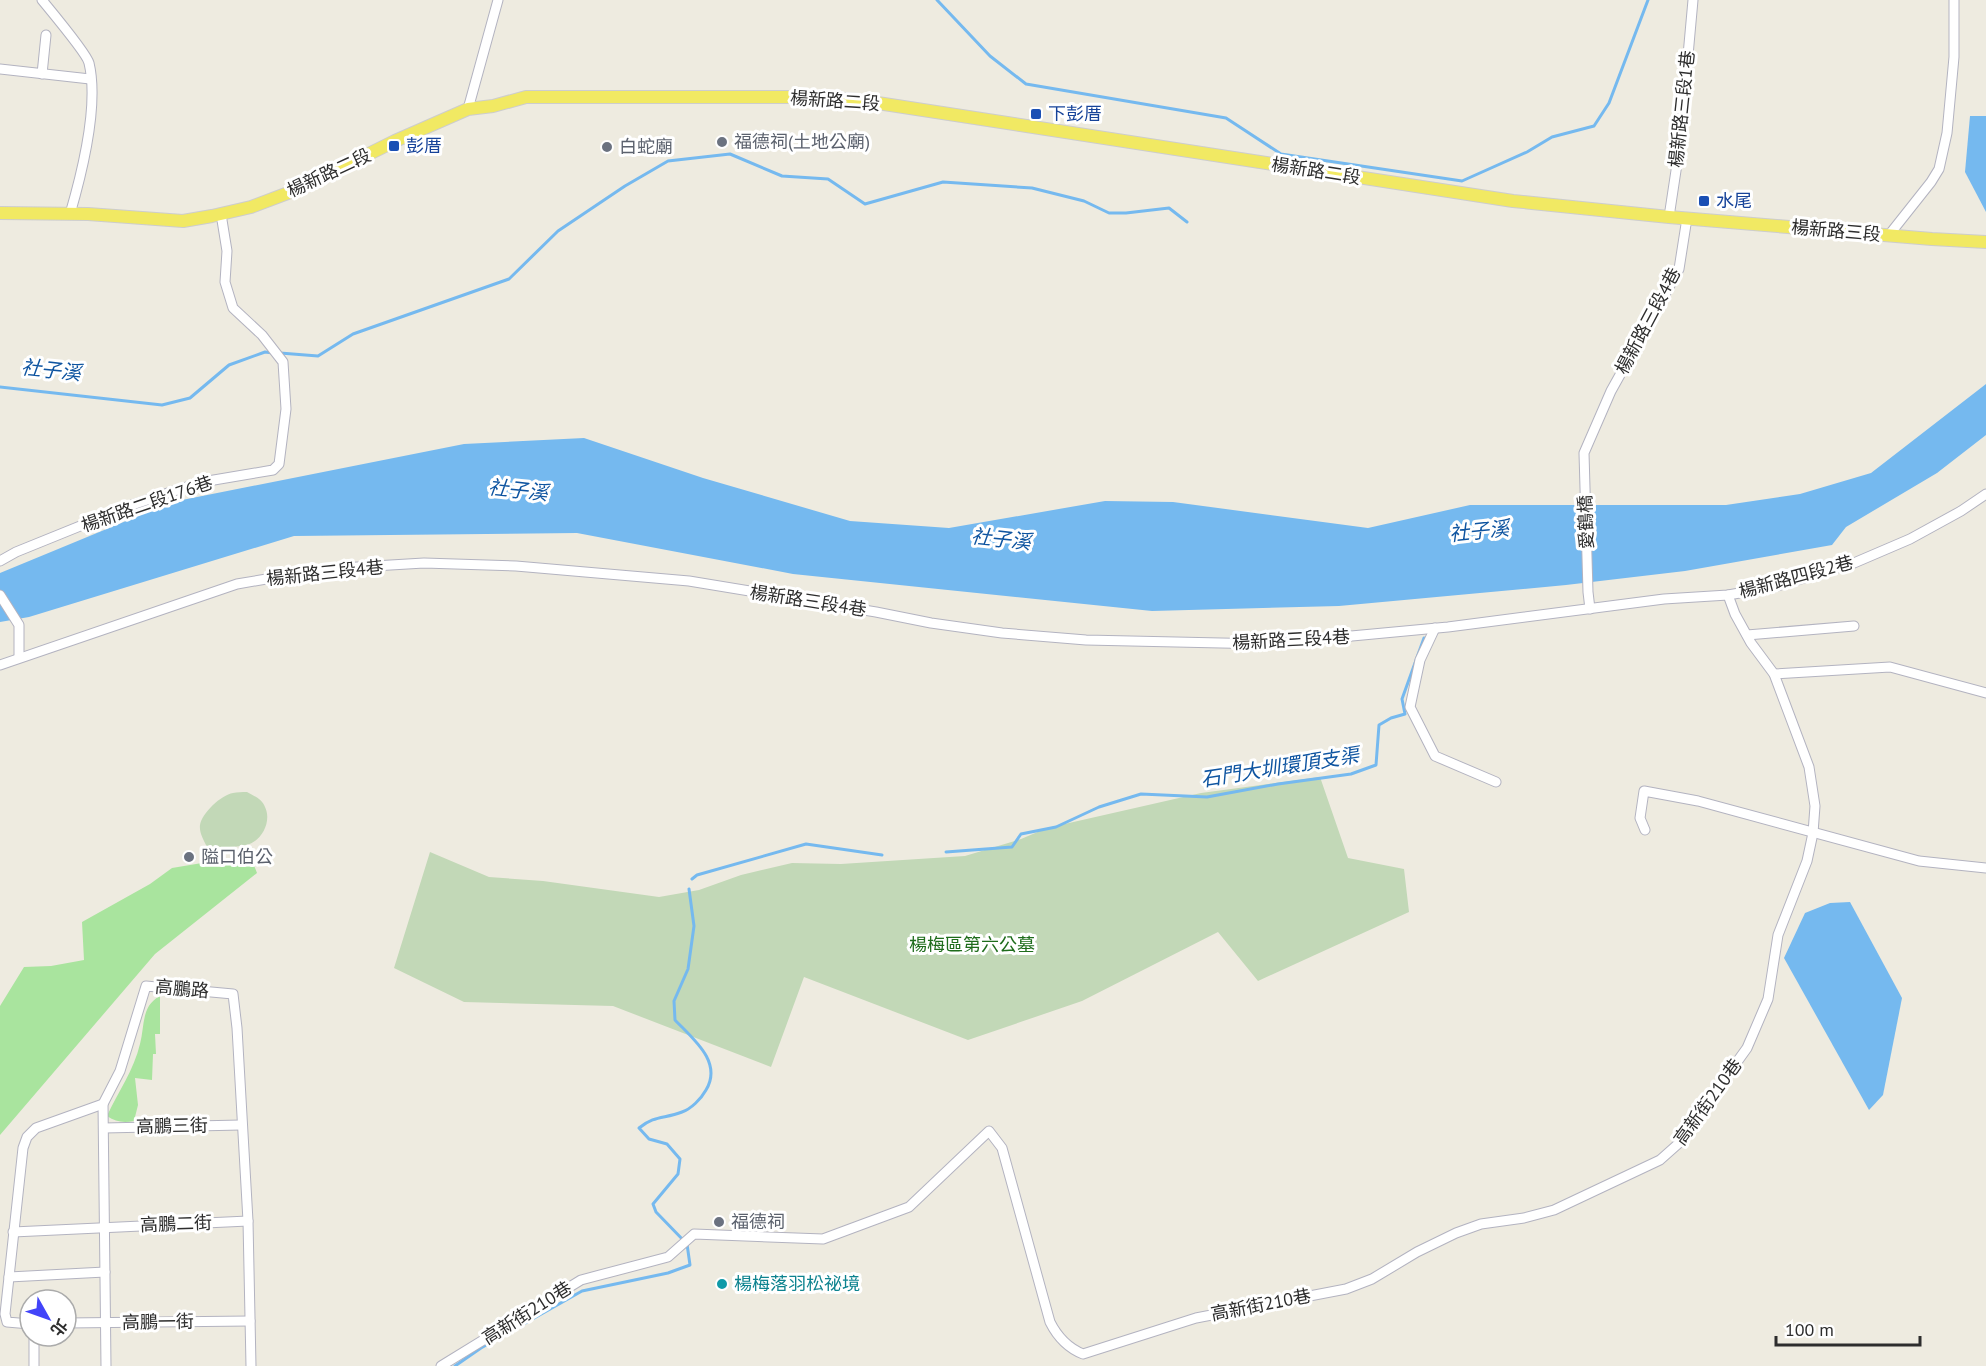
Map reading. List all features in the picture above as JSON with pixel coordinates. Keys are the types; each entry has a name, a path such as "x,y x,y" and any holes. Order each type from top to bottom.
{"main road":[{"name":"楊新路二段","path":"0,213 70,214 183,221 221,214 251,207 296,190 395,141 468,109 493,106 526,97 813,97 858,100 1159,145 1419,188 1513,201 1687,218"},
{"name":"楊新路三段","path":"1687,218 1986,242"}],"street":[{"path":"42,0 89,61 92,93 85,158 70,214"},
{"path":"468,109 498,0"},
{"name":"楊新路三段1巷","path":"1669,217 1680,144 1693,0"},
{"path":"1889,235 1939,169 1948,123 1954,57 1954,0"},
{"path":"42,74 46,35"},
{"path":"0,69 90,79"},
{"name":"楊新路二段176巷","path":"0,561 16,552 132,505 208,481 273,470 279,464 285,409 283,362 262,334 233,308 225,282 227,251 221,214"},
{"name":"楊新路三段4巷","path":"1584,453 1611,391 1678,269 1687,218"},
{"name":"愛鶴橋","path":"1584,453 1590,609"},
{"name":"楊新路四段2巷","path":"1590,609 1664,598 1728,595 1774,587 1854,563 1910,539 1961,511 1986,494"},
{"name":"楊新路三段4巷","path":"0,664 237,584 324,569 424,563 516,566 689,581 931,623 1002,633 1086,640 1266,645 1590,609"},
{"path":"0,595 19,625 19,657"},
{"name":"高新街210巷","path":"441,1366 580,1280 668,1257 694,1234 823,1239 909,1207 989,1131 1002,1148 1050,1322 1059,1336 1074,1350 1083,1354 1196,1318 1346,1288 1372,1279 1417,1252 1456,1233 1481,1224 1524,1218 1554,1210 1660,1160 1672,1152 1747,1048 1768,999 1778,935 1807,861 1813,833 1815,806 1809,767 1774,674 1747,635 1735,614 1728,595"},
{"path":"1747,635 1854,626"},
{"path":"1435,628 1420,660 1410,707 1436,756 1496,782"},
{"path":"1774,674 1890,667 1986,693"},
{"path":"1645,830 1640,818 1644,791 1698,801 1919,861 1986,868"},
{"name":"高鵬路","path":"106,1366 103,1104 120,1071 146,986 233,994 248,1221 252,1366"},
{"path":"18,1323 7,1322 5,1314 23,1148 27,1137 36,1128 103,1104"},
{"name":"高鵬三街","path":"104,1128 241,1125"},
{"name":"高鵬二街","path":"13,1232 248,1221"},
{"path":"9,1277 105,1272"},
{"name":"高鵬一街","path":"78,1323 249,1321"},
{"path":"34,1348 34,1366"}],"green space":[{"name":"楊梅區第六公墓","path":"1320,777 1348,858 1404,869 1409,912 1258,981 1218,932 1082,1001 968,1040 804,977 771,1067 613,1006 464,1002 394,968 430,852 489,877 543,881 659,897 699,890 741,875 792,863 841,864 965,856 1021,839 1047,828 1201,793"},
{"path":"247,792 262,802 267,813 266,824 261,835 257,840 246,845 207,847 200,828 204,815 228,794"},
{"path":"250,855 257,873 155,954 0,1135 0,1006 24,967 51,966 84,960 82,922 150,884 172,868"},
{"path":"160,996 160,1034 155,1034 156,1054 153,1054 152,1080 135,1078 138,1105 134,1121 117,1121 107,1116 134,1063 147,1011 154,1000"}],"water":[{"path":"1970,116 1986,116 1986,212 1965,172"},
{"path":"1986,384 1986,435 1937,473 1846,527 1832,545 1685,571 1566,585 1339,606 1152,611 793,574 577,533 294,536 29,617 0,622 0,573 172,502 464,444 584,438 703,478 850,521 949,528 1105,501 1173,502 1368,528 1470,505 1726,505 1800,494 1871,473"},
{"path":"1850,902 1902,998 1883,1095 1869,1110 1784,958 1805,913 1830,903"}],"waterway":[{"path":"937,0 990,56 1026,84 1226,118 1281,154 1462,181 1527,152 1552,137 1594,126 1609,103 1648,0"},
{"name":"社子溪","path":"280,353 318,356 353,334 509,279 558,231 625,186 668,161 730,154 782,176 828,179 865,204 943,182 1032,188 1084,201 1109,213 1169,208 1187,222"},
{"name":"社子溪","path":"0,387 162,405 190,398 229,365 265,352 273,353"},
{"name":"石門大圳環頂支渠","path":"946,852 1012,847 1021,834 1056,827 1099,807 1141,794 1207,797 1351,774 1376,765 1379,725 1405,714 1402,699 1424,638"},
{"name":"石門大圳環頂支渠","path":"692,879 697,875 806,844 882,855"},
{"name":"石門大圳環頂支渠","path":"455,1366 481,1348 582,1291 668,1273 690,1265 687,1244 656,1212 653,1204 678,1174 680,1159 667,1144 649,1139 639,1128 650,1121 689,1109 701,1097 710,1080 711,1070 704,1052 675,1020 674,1001 688,969 694,926 689,889"}],"place":[{"name":"下彭厝","path":"1036,114"},
{"name":"福德祠(土地公廟)","path":"722,142"},
{"name":"彭厝","path":"394,146"},
{"name":"白蛇廟","path":"607,147"},
{"name":"水尾","path":"1704,201"},
{"name":"隘口伯公","path":"189,857"},
{"name":"福德祠","path":"719,1222"},
{"name":"楊梅落羽松祕境","path":"722,1284"}]}
